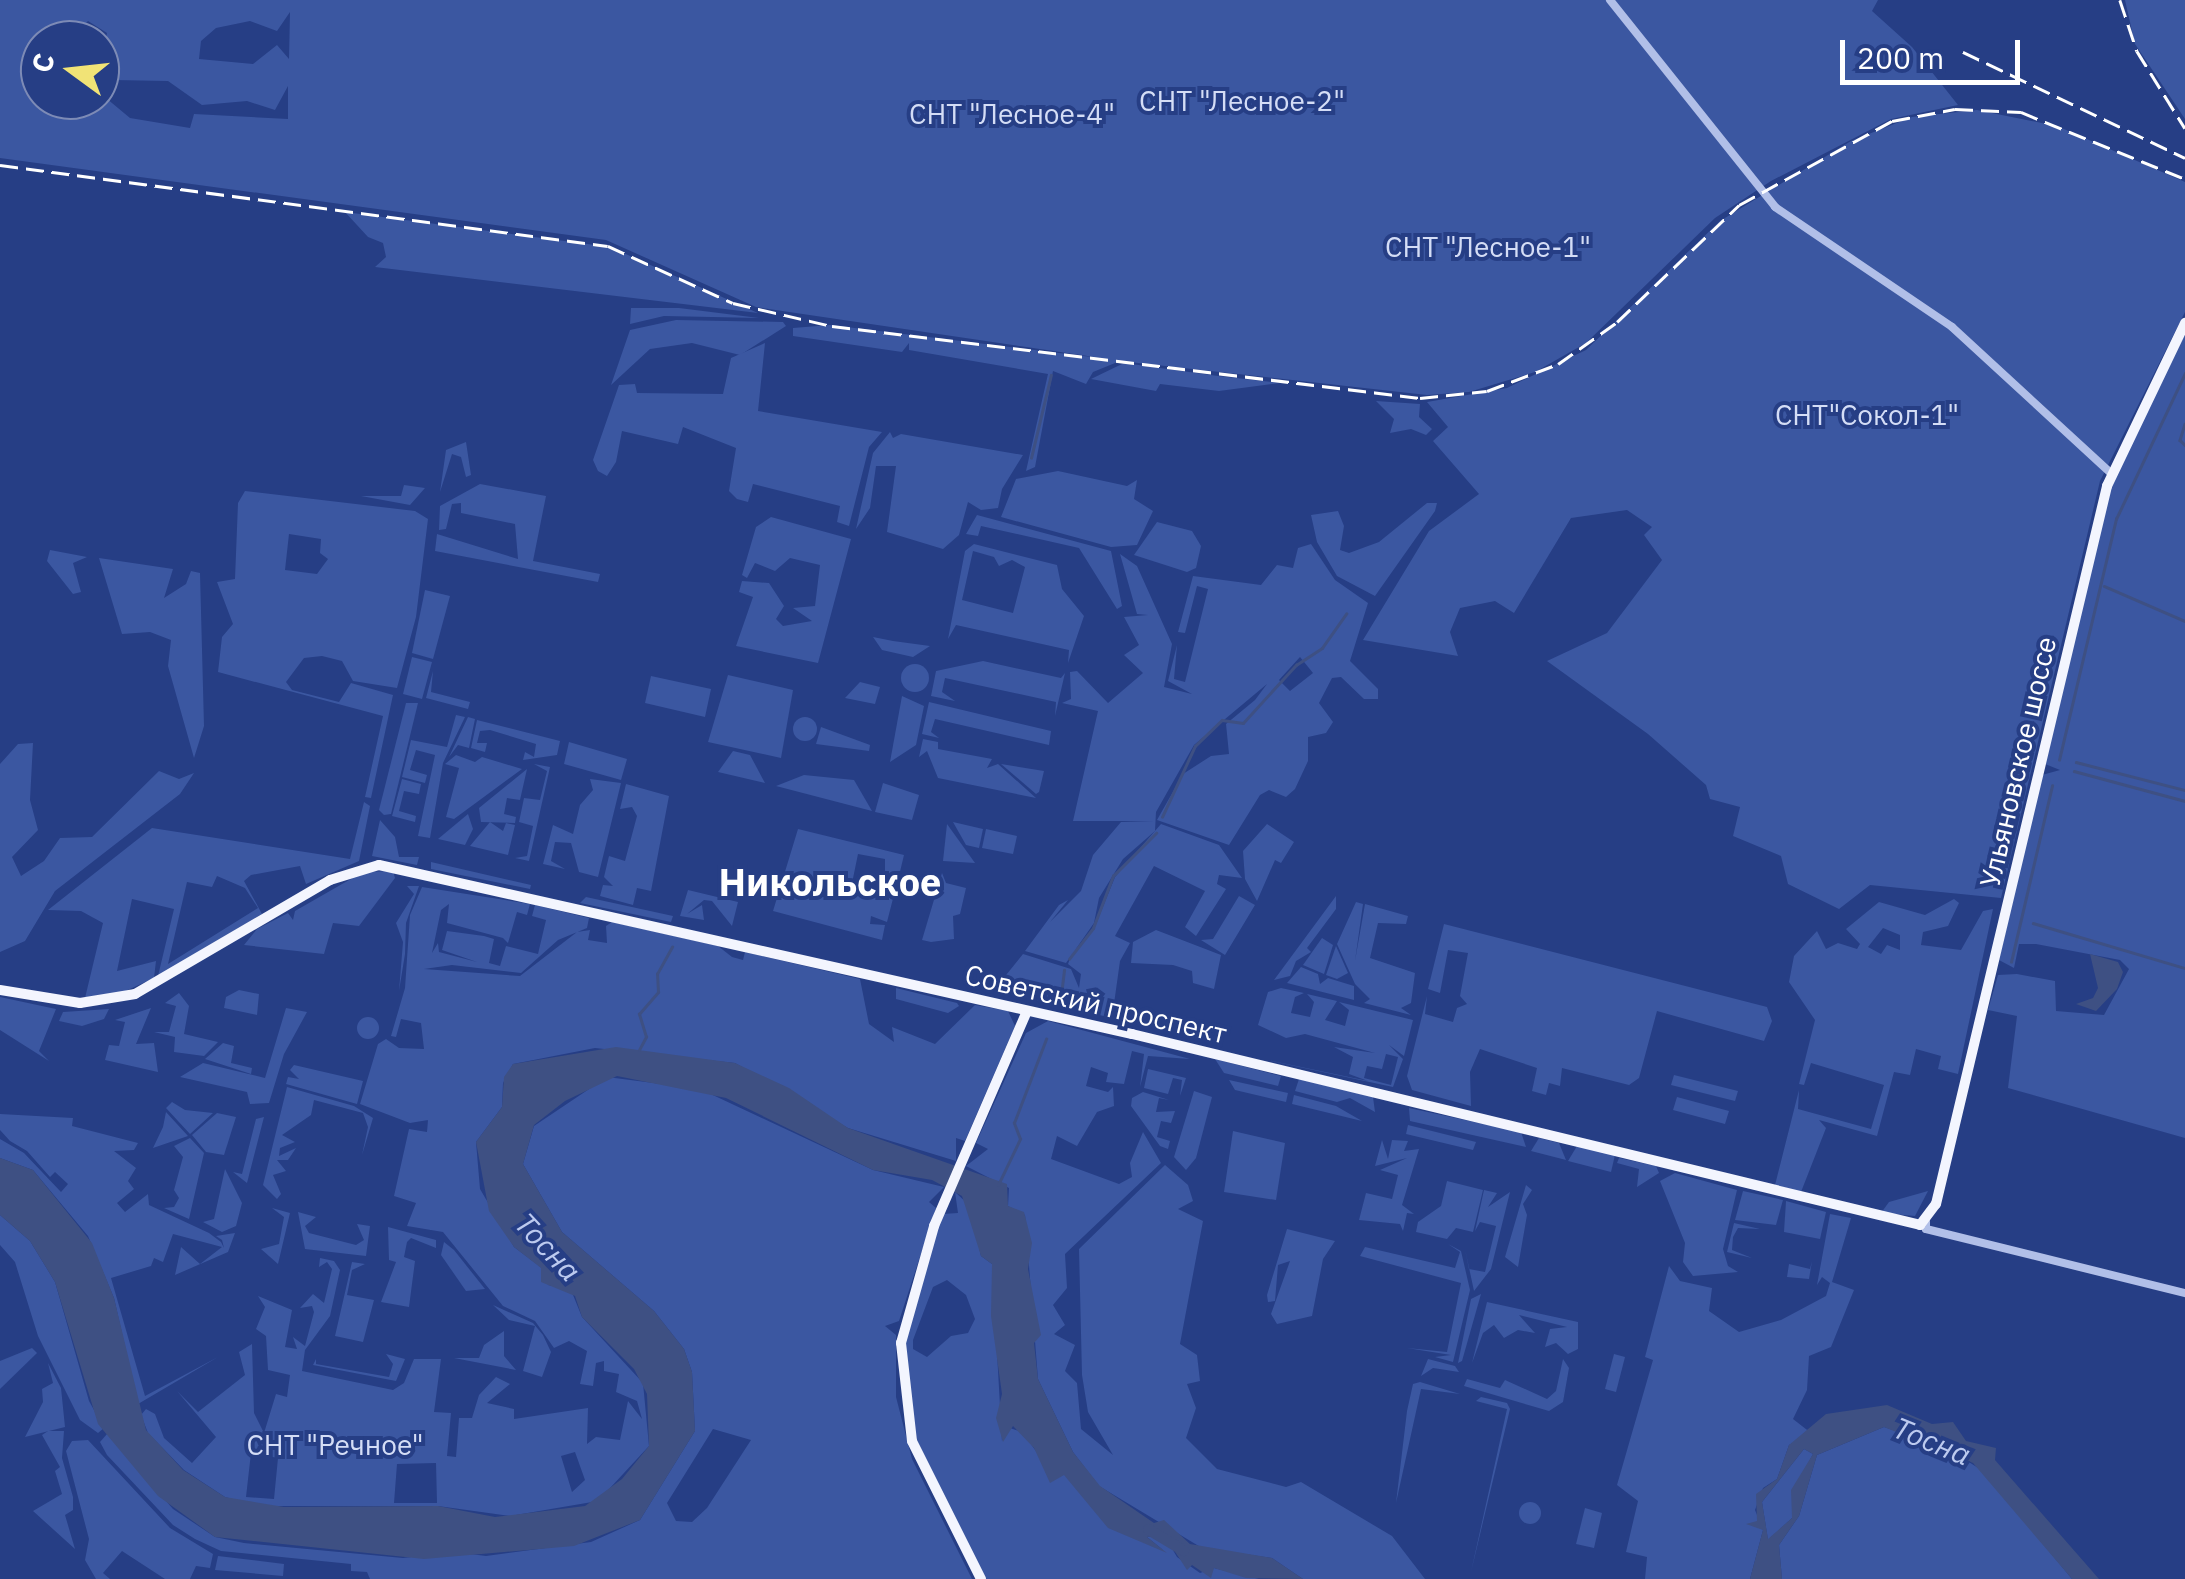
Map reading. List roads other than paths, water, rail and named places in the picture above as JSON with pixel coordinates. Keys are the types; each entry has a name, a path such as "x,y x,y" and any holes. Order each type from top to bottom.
{"main road":[{"name":"Ульяновское шоссе","path":"1926,1222 1940,1188 2111,472 2185,324"},
{"name":"Советский проспект","path":"0,990 80,1003 135,994 330,880 379,865 1026,1011 1881,1219 1926,1222"},
{"path":"981,1579 922,1467 902,1386 905,1316 941,1209 1026,1011"}],"street":[{"path":"1610,0 1775,207 1940,318 2111,472"},
{"name":"Советский проспект","path":"1926,1222 1926,1229 2185,1294"}],"water":[{"path":"2090,954 2118,962 2123,972 2117,989 2096,1011 2076,1004 2093,998 2098,988"},
{"path":"616,1047 735,1063 789,1088 848,1128 1007,1184 1008,1206 1024,1212 1032,1243 1028,1269 1041,1335 1034,1343 1038,1379 1073,1452 1100,1486 1154,1523 1164,1520 1190,1544 1272,1558 1303,1579 1246,1578 1214,1568 1211,1578 1192,1565 1187,1570 1164,1535 1147,1537 1167,1553 1108,1528 1064,1475 1050,1483 1034,1448 1013,1426 1003,1442 996,1418 1002,1394 991,1316 992,1264 981,1256 962,1196 932,1180 873,1170 726,1098 617,1076 565,1101 534,1125 523,1164 562,1232 654,1311 684,1349 692,1372 695,1431 640,1520 574,1546 424,1559 215,1537 158,1496 98,1424 55,1282 30,1241 0,1215 0,1158 33,1170 92,1243 114,1298 146,1430 183,1470 225,1497 284,1507 438,1506 495,1517 585,1506 622,1479 649,1446 647,1394 634,1369 582,1317 575,1296 541,1282 541,1268 514,1247 489,1211 476,1142 502,1107 504,1077 513,1064"},
{"path":"1887,1405 1932,1424 1953,1422 1966,1441 1996,1448 1995,1460 2099,1579 2072,1579 1973,1463 1884,1427 1817,1455 1799,1516 1779,1545 1782,1579 1750,1579 1763,1530 1746,1524 1757,1521 1756,1494 1777,1479 1789,1445 1826,1414","holes":["1804,1449 1813,1454 1791,1490 1792,1518 1768,1539 1762,1502"]}],"waterway":[{"path":"2059,760 2116,519 2185,373"},
{"path":"1031,458 1051,375"},
{"path":"2185,424 2180,440 2185,445"},
{"path":"2104,586 2185,621"},
{"path":"1162,817 1195,746 1222,720 1243,723 1296,665 1322,648 1346,614"},
{"path":"2076,762 2185,790"},
{"path":"2074,771 2185,801"},
{"path":"2011,962 2052,786"},
{"path":"1069,959 1093,928 1113,876 1156,833"},
{"path":"2033,923 2185,968"},
{"path":"639,1050 646,1037 639,1014 658,992 657,974 672,947"},
{"path":"1060,1003 1064,970"},
{"path":"998,1185 1020,1139 1014,1123 1046,1039"},
{"name":"Тосна","path":"1148,1529 1183,1550"}],"railway":[{"path":"2120,0 2137,51 2185,128"},
{"path":"1963,52 2185,158"},
{"path":"0,165 608,246 733,303 832,326 1420,398 1487,391 1558,364 1617,322 1739,205 1892,121 1955,109 2021,112 2185,179"}],"district":[{"name":"Никольское","path":"830,882"}],"park label":[{"name":"СНТ \"Лесное-2\"","path":"1242,101"},
{"name":"СНТ \"Лесное-4\"","path":"1012,114"},
{"name":"СНТ \"Лесное-1\"","path":"1488,247"},
{"name":"СНТ\"Сокол-1\"","path":"1867,415"},
{"name":"СНТ \"Речное\"","path":"335,1445"}]}
